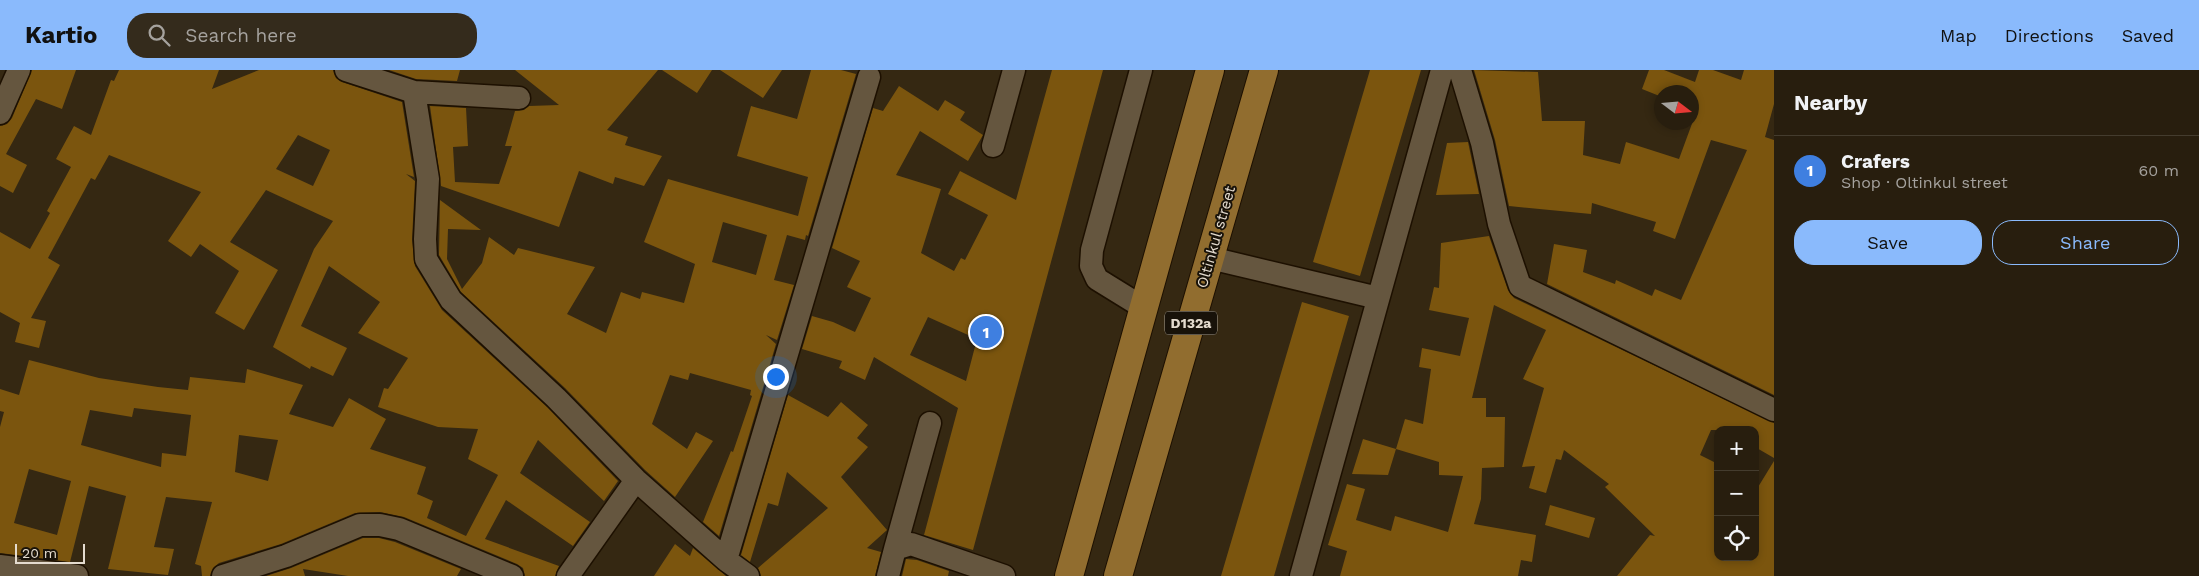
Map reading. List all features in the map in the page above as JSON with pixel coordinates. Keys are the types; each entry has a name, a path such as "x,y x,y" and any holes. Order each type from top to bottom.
{"main road":[{"name":"D132a","path":"1069,576 1210,70"},
{"name":"Oltinkul street","path":"1118,576 1264,70"}],"street":[{"path":"0,114 20,70"},
{"path":"346,70 414,92 519,98"},
{"path":"993,146 1014,70"},
{"path":"1141,70 1092,250 1091,266 1097,280 1144,308"},
{"path":"1301,576 1442,70"},
{"path":"1460,70 1482,143 1499,224 1520,286 1774,410"},
{"path":"726,560 869,77"},
{"path":"414,92 428,179 426,259 451,300 556,398 636,480 726,560 748,576"},
{"path":"1210,258 1378,298"},
{"path":"888,576 930,422"},
{"path":"568,576 636,480"},
{"path":"223,576 286,556 360,525 380,525 399,529 512,576"},
{"path":"895,549 911,544 1004,576"},
{"path":"0,566 77,576"}],"building":[{"path":"32,70 76,70 62,109 36,99 6,154 27,165 13,193 0,186 0,126 7,124 12,118"},
{"path":"119,70 219,70 212,89 259,70 333,70 336,78 342,82 402,102 414,177 406,174 415,181 412,240 415,266 442,310 547,407 618,481 604,501 538,440 520,473 590,522 573,546 506,500 485,539 559,566 555,576 525,576 523,568 517,564 404,517 380,512 355,513 281,544 219,563 213,568 210,576 202,576 201,566 195,564 212,502 166,497 154,547 174,549 168,575 108,569 126,496 89,486 70,562 0,553 0,427 4,412 0,411 0,389 19,395 29,360 99,378 188,390 190,377 245,383 247,369 303,385 289,414 333,427 349,398 386,419 370,449 426,467 417,494 433,501 427,518 466,536 498,475 468,459 478,429 438,427 378,407 384,388 388,389 408,358 358,333 380,302 329,266 301,326 347,348 333,376 311,366 310,369 273,347 314,249 333,221 266,190 230,242 278,270 244,330 215,313 239,271 200,244 191,257 168,241 201,192 109,155 95,180 91,178 48,258 60,265 31,318 46,321 39,348 15,342 20,323 0,312 0,232 30,249 50,213 47,211 71,167 56,159 74,126 91,135 111,80 114,81","holes":["298,135 330,150 313,186 276,169","134,408 191,415 186,456 162,453 161,467 81,445 90,410 132,417","239,435 278,440 268,481 235,472","29,469 71,481 57,535 14,523"]},
{"path":"389,70 460,70 457,81 416,79"},
{"path":"515,70 658,70 607,130 628,137 625,145 662,156 644,186 615,177 613,184 579,171 559,227 441,186 430,106 466,108 468,146 453,147 455,182 499,184 512,146 505,146 515,111 524,110 529,106 559,105"},
{"path":"662,70 712,70 697,93"},
{"path":"720,70 782,70 763,98"},
{"path":"811,70 841,70 856,74 808,236 806,235 805,240 787,235 774,280 794,285 777,340 766,335 776,344 719,536 703,522 731,451 733,452 752,396 750,395 751,390 690,373 688,380 670,375 652,424 687,449 696,432 713,441 675,497 645,470 565,388 461,292 439,255 440,200 481,230 448,229 447,259 462,289 482,263 489,237 514,255 518,248 595,267 567,314 606,333 621,292 640,299 642,292 684,303 695,264 644,242 668,179 798,216 808,177 737,156 751,106 797,119","holes":["723,222 767,235 756,275 712,262"]},
{"path":"1052,70 1103,70 973,550 924,535 958,408 874,357 865,380 839,368 842,361 802,349 812,316 833,322 855,332 871,298 847,287 860,261 832,248 873,108 883,111 899,86 938,111 945,100 965,112 960,120 983,135 968,161 920,131 896,175 941,189 921,253 954,271 961,258 965,260 988,215 948,194 960,171 1016,200","holes":["928,317 977,339 966,381 910,355"]},
{"path":"1370,70 1421,70 1360,276 1313,262"},
{"path":"1474,70 1538,72 1542,121 1585,121 1583,155 1620,164 1626,142 1679,159 1690,130 1699,130 1699,85 1654,85 1654,94 1642,89 1649,70 1664,70 1695,82 1699,70 1713,70 1741,80 1744,70 1774,70 1774,104 1765,137 1774,140 1774,395 1547,284 1554,244 1587,250 1583,272 1615,284 1616,280 1652,296 1655,289 1681,300 1747,150 1711,140 1675,239 1653,231 1656,222 1592,203 1591,214 1509,206 1495,140"},
{"path":"1468,142 1479,194 1436,195 1447,143"},
{"path":"1489,236 1508,290 1514,298 1774,423 1774,458 1759,449 1759,426 1714,426 1714,430 1711,430 1700,455 1714,462 1714,561 1759,561 1759,485 1774,461 1774,576 1617,576 1650,535 1655,536 1605,487 1609,484 1564,450 1561,460 1556,459 1546,493 1529,488 1535,466 1522,467 1544,388 1523,379 1546,330 1494,305 1472,398 1486,398 1486,417 1505,417 1504,467 1482,468 1481,499 1474,524 1536,535 1532,562 1521,560 1518,576 1340,576 1347,551 1328,545 1347,484 1365,489 1356,520 1391,531 1395,516 1448,532 1463,476 1439,475 1439,462 1396,449 1405,419 1423,424 1431,369 1419,367 1422,348 1460,356 1469,318 1429,310 1434,287 1439,288 1441,243"},
{"path":"1302,302 1349,316 1274,576 1221,576"},
{"path":"788,395 828,417 841,402 868,425 857,438 868,447 841,477 887,530 867,548 881,552 875,576 761,576 758,568 828,508 787,472 778,506 768,503 750,562 741,555"},
{"path":"1363,439 1396,449 1388,475 1352,474"},
{"path":"1550,505 1595,518 1589,538 1545,525"},
{"path":"363,538 379,538 395,542 461,569 457,576 348,576 303,569 305,576 266,576 291,568"},
{"path":"675,544 690,556 693,548 726,576 654,576"},
{"path":"906,559 917,560 949,571 948,576 902,576"}],"place":[{"name":"Crafers","path":"986,332"}]}
